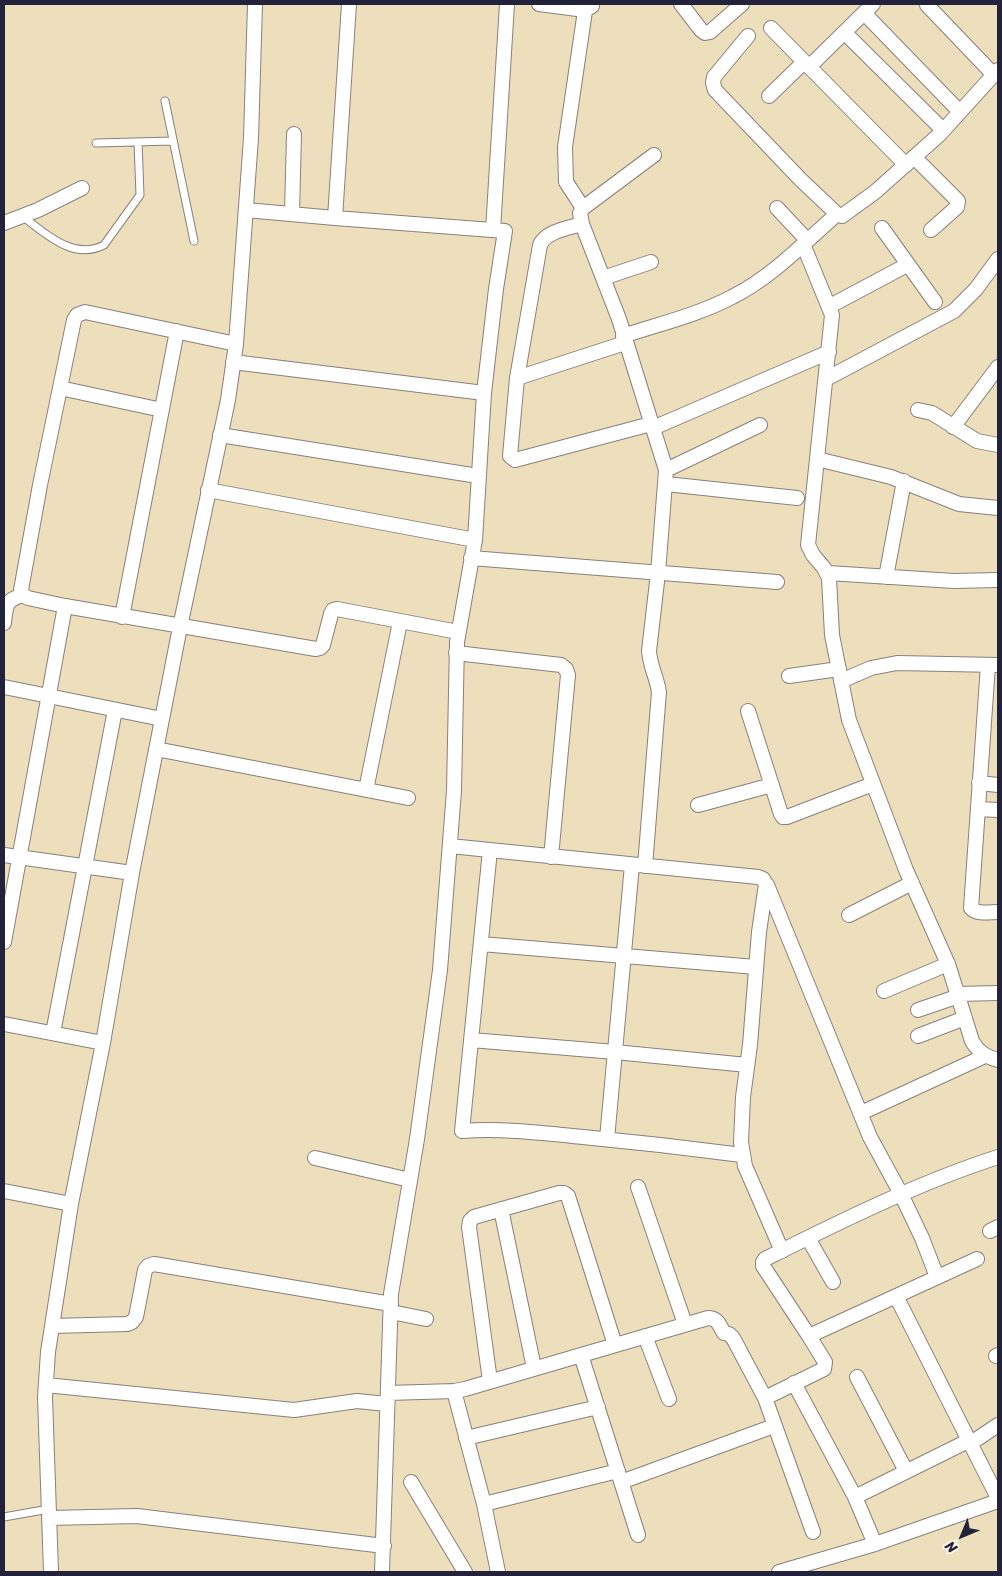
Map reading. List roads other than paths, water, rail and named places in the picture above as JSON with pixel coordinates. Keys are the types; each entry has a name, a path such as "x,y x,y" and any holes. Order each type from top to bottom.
{"street":[{"path":"51,1572 46,1385 52,1326 71,1204 103,1043 132,872 220,435 236,344 251,138 255,4"},
{"path":"335,218 349,4"},
{"path":"493,230 507,4"},
{"path":"539,4 589,6 565,147 566,182 583,208"},
{"path":"681,4 705,33 710,32 742,4"},
{"path":"748,36 714,77 715,90 801,180 837,214 842,216 875,192 910,161 995,77 927,5"},
{"path":"769,96 845,33 869,8 960,112"},
{"path":"771,28 806,64 910,161 958,201 958,204 931,230"},
{"path":"845,33 943,130"},
{"path":"292,214 294,134"},
{"path":"607,1139 624,957 638,865 659,692 658,680 648,651 658,573 666,477 624,339 580,214 583,208 654,155"},
{"path":"4,222 22,216 82,188"},
{"path":"776,208 805,242 830,306 832,324 808,545 813,555 828,573 832,635 847,715 912,883 948,964 976,1047 992,1058"},
{"path":"246,210 505,231 484,393 474,540 456,653 454,791 440,970 391,1308 382,1572"},
{"path":"517,378 714,306 733,297 769,274 837,214"},
{"path":"582,224 550,235 542,240 517,378 510,456 515,460 652,426 829,352"},
{"path":"882,228 935,302"},
{"path":"826,379 954,311 976,289 993,277 998,259"},
{"path":"603,278 651,262"},
{"path":"830,306 907,265"},
{"path":"236,344 81,313 74,320 38,494 21,590 23,595 28,598 122,617 316,649 323,645 331,614 337,609 458,632"},
{"path":"122,617 177,331"},
{"path":"233,362 484,393"},
{"path":"953,426 998,367"},
{"path":"60,388 162,410"},
{"path":"918,410 932,413 977,441 998,445"},
{"path":"666,477 760,425"},
{"path":"220,435 478,476"},
{"path":"817,459 904,482 954,502 998,508"},
{"path":"666,477 797,498"},
{"path":"886,577 904,482"},
{"path":"208,490 474,540"},
{"path":"471,558 777,582"},
{"path":"828,573 954,581 998,580"},
{"path":"4,623 6,606 9,601 23,595"},
{"path":"4,942 65,606"},
{"path":"366,790 400,622"},
{"path":"456,653 560,665 566,669 568,675 551,857"},
{"path":"789,676 840,675 897,663 993,665 979,784 971,908 978,912 998,912"},
{"path":"4,687 162,719"},
{"path":"53,1033 115,710"},
{"path":"748,710 783,817 873,784"},
{"path":"156,749 408,798"},
{"path":"979,784 998,785"},
{"path":"698,805 772,785"},
{"path":"978,810 998,810"},
{"path":"450,846 763,879 874,1146 901,1194 922,1238 937,1277"},
{"path":"490,850 462,1131 541,1133 742,1155"},
{"path":"4,855 132,872"},
{"path":"849,915 912,883"},
{"path":"766,884 759,932 741,1127 742,1155 782,1251"},
{"path":"481,944 756,968"},
{"path":"884,991 948,964"},
{"path":"918,1010 958,995 998,992"},
{"path":"918,1036 966,1018"},
{"path":"4,1024 103,1043"},
{"path":"471,1040 747,1065"},
{"path":"861,1113 992,1058"},
{"path":"765,1398 824,1369 825,1362 810,1336 763,1266 765,1259 901,1194 998,1157"},
{"path":"315,1158 410,1180"},
{"path":"638,1187 686,1324"},
{"path":"4,1190 71,1204"},
{"path":"490,1381 469,1227 470,1221 474,1217 559,1192 568,1196 615,1345"},
{"path":"502,1209 534,1368"},
{"path":"808,1238 833,1282"},
{"path":"810,1336 977,1259"},
{"path":"52,1326 127,1324 132,1322 136,1317 145,1270 148,1266 154,1264 391,1308 426,1318"},
{"path":"779,1572 875,1544 998,1499 896,1296"},
{"path":"46,1385 294,1410 357,1401 454,1391 686,1324 713,1318 718,1321 724,1333 729,1334 733,1338 765,1398 814,1532"},
{"path":"645,1336 669,1400"},
{"path":"581,1355 638,1535"},
{"path":"856,1377 906,1471"},
{"path":"794,1383 855,1496 875,1544"},
{"path":"454,1391 484,1504 498,1572"},
{"path":"466,1438 598,1407"},
{"path":"855,1496 970,1441 998,1425"},
{"path":"484,1504 619,1477 774,1426"},
{"path":"411,1482 465,1572"},
{"path":"49,1514 137,1516 384,1546"}],"lane":[{"path":"164,102 194,241"},
{"path":"96,143 173,141"},
{"path":"22,216 61,244 70,248 89,249 104,245 140,195 138,142"},
{"path":"4,1517 49,1514"}]}
